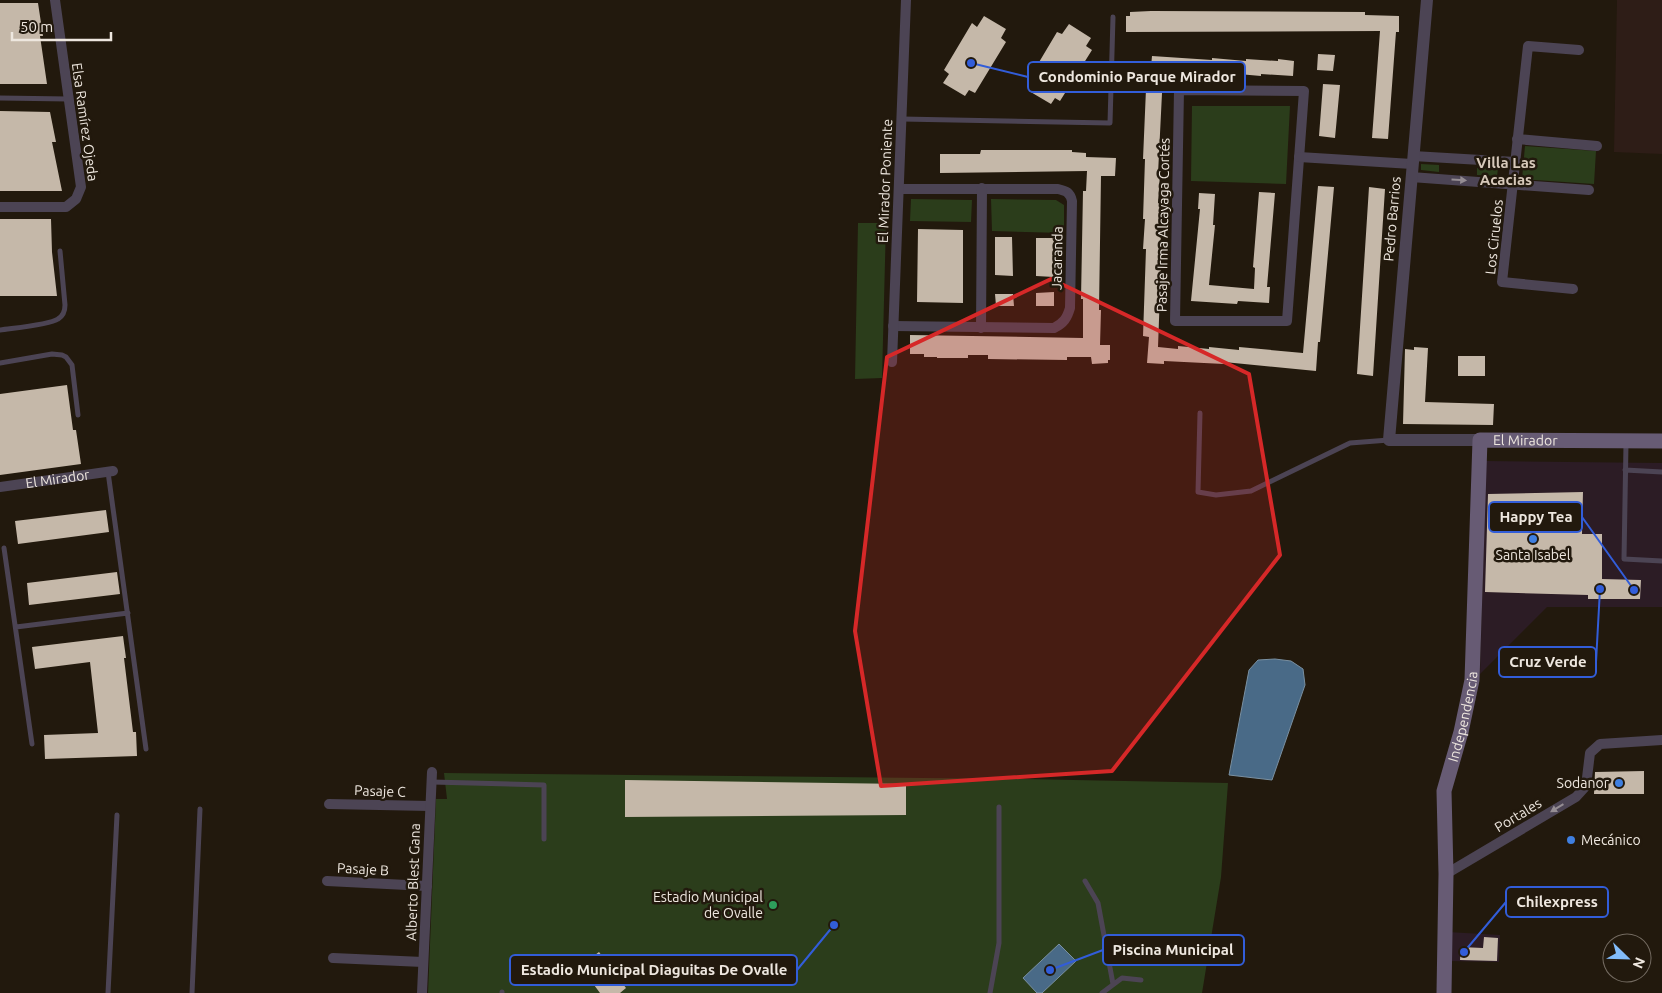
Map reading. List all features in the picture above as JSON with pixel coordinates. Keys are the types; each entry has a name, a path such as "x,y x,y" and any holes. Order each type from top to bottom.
{"main road":[{"name":"El Mirador","path":"1480,440 1662,441"},
{"name":"Independencia","path":"1444,993 1446,874 1444,791 1461,732 1472,680 1480,440"}],"street":[{"name":"Elsa Ramírez Ojeda","path":"0,207 66,207 76,199 81,187 55,0"},
{"name":"El Mirador Poniente","path":"892,362 906,0"},
{"name":"Pedro Barrios","path":"1389,440 1427,0"},
{"name":"Los Ciruelos","path":"1573,289 1502,282 1528,46 1579,50"},
{"name":"Pasaje Irma Alcayaga Cortés","path":"1179,90 1304,91 1299,157 1287,321 1175,321 1179,90"},
{"path":"1517,139 1597,146"},
{"path":"1299,157 1412,166 1513,183"},
{"path":"1412,166 1515,162"},
{"name":"Los Ciruelos","path":"1513,183 1589,190"},
{"path":"981,328 982,188"},
{"name":"Jacaranda","path":"893,326 1054,328 1066,320 1070,308 1072,201 1070,194 1066,191 1058,189 982,188 899,189"},
{"name":"El Mirador","path":"1389,440 1480,440"},
{"name":"El Mirador","path":"0,487 111,471"},
{"name":"Portales","path":"1446,874 1576,796 1586,786 1590,753 1600,744 1662,740"},
{"name":"Alberto Blest Gana","path":"422,993 432,777"},
{"name":"Pasaje C","path":"329,804 430,806"},
{"name":"Pasaje B","path":"327,881 427,886"},
{"path":"333,958 423,962"}],"lane":[{"path":"901,119 1110,123 1114,17"},
{"path":"0,98 68,99"},
{"path":"0,330 60,318 65,305 60,251"},
{"path":"0,363 52,354 66,357 72,366 78,415"},
{"path":"1200,413 1198,492 1216,495 1251,491 1350,444 1389,440"},
{"path":"1626,441 1624,559 1662,561"},
{"path":"1626,470 1662,472"},
{"path":"111,471 146,749"},
{"path":"4,548 32,744"},
{"path":"16,627 128,613"},
{"path":"432,777 544,784 544,839"},
{"path":"990,993 999,943 999,807"},
{"path":"192,993 200,809"},
{"path":"108,993 117,815"},
{"path":"1085,881 1098,903 1113,984"},
{"path":"1102,993 1122,978 1141,980"}],"highlighted area":[{"path":"1051,279 1249,374 1280,555 1112,771 881,786 855,631 887,357"}],"shaded area":[{"path":"1617,0 1662,0 1662,154 1614,152"},
{"path":"1486,461 1662,463 1662,607 1547,607 1480,674"},
{"path":"1448,932 1500,935 1499,962 1448,961"}],"green space":[{"path":"1192,106 1290,106 1286,184 1191,181"},
{"path":"1525,146 1596,151 1594,184 1522,179"},
{"path":"1421,164 1439,165 1439,172 1421,170"},
{"path":"1477,168 1498,169 1497,176 1477,175"},
{"path":"911,199 972,200 971,222 910,221"},
{"path":"991,199 1056,200 1064,205 1064,233 992,231"},
{"path":"858,223 886,223 882,378 855,379"},
{"path":"444,773 1228,783 1221,877 1202,993 428,993 436,799 447,799"}],"water":[{"path":"1275,659 1291,661 1303,669 1305,685 1272,780 1229,775 1249,670 1258,660"},
{"path":"1059,944 1076,961 1042,993 1037,993 1023,978"}],"building":[{"path":"0,3 38,3 43,36 40,36 47,84 0,84"},
{"path":"1130,12 1365,12 1365,15 1399,16 1399,32 1396,32 1388,139 1372,138 1380,31 1126,32 1126,16 1130,16"},
{"path":"984,16 1006,29 1001,38 1006,42 975,93 969,90 965,96 943,83 949,74 944,70 972,23 977,27"},
{"path":"1069,24 1091,38 1086,46 1092,50 1060,101 1055,98 1051,104 1029,91 1034,82 1029,79 1057,32 1062,34"},
{"path":"1318,54 1335,55 1333,71 1317,70"},
{"path":"1152,56 1212,60 1212,58 1246,61 1246,59 1278,61 1278,59 1294,61 1293,76 1163,73 1158,174 1160,174 1158,233 1161,234 1159,264 1161,265 1158,347 1178,349 1178,346 1209,349 1209,347 1239,350 1239,347 1303,353 1318,186 1334,187 1316,371 1224,362 1224,364 1164,361 1164,364 1147,363 1149,337 1143,336 1146,249 1143,249 1145,159 1143,159 1146,89 1149,89"},
{"path":"1323,84 1340,85 1335,138 1319,136"},
{"path":"0,111 50,112 56,142 52,142 62,191 0,191"},
{"path":"981,150 1072,150 1072,152 1086,153 1086,157 1116,158 1115,176 1101,176 1100,345 1110,345 1110,360 1108,360 1108,363 1092,364 1091,357 1067,357 1067,360 988,359 988,355 968,355 968,358 937,358 924,357 924,354 910,354 910,335 1083,338 1083,299 1081,299 1083,191 1086,191 1087,171 940,173 940,154 980,154"},
{"path":"1369,187 1385,189 1373,376 1357,374"},
{"path":"1259,192 1275,193 1267,287 1270,287 1269,303 1238,301 1237,304 1191,301 1200,209 1198,209 1199,193 1215,194 1213,225 1215,225 1209,285 1254,289 1255,268 1253,267"},
{"path":"0,219 51,219 52,252 57,296 0,296"},
{"path":"918,229 963,230 963,303 917,302"},
{"path":"995,237 1012,237 1013,276 995,275"},
{"path":"1036,238 1054,238 1054,277 1036,276"},
{"path":"1054,292 1054,306 1036,306 1036,293"},
{"path":"995,294 1013,294 1014,306 996,306"},
{"path":"1414,347 1428,348 1425,402 1494,404 1493,425 1403,424 1405,349 1414,350"},
{"path":"1458,356 1485,356 1485,376 1458,376"},
{"path":"67,385 73,430 76,430 81,464 0,475 0,394"},
{"name":"Santa Isabel","path":"1583,492 1582,534 1602,534 1602,579 1641,580 1640,599 1588,599 1588,595 1485,592 1488,494"},
{"path":"106,510 109,532 18,544 15,521"},
{"path":"117,572 120,594 29,605 27,583"},
{"path":"123,636 133,732 136,732 137,756 45,759 44,735 98,733 90,662 35,669 32,647"},
{"name":"Sodanor","path":"1644,771 1644,794 1594,794 1595,772"},
{"path":"625,780 906,784 906,815 625,817"},
{"path":"1484,937 1498,938 1497,961 1460,960 1461,947 1483,948"},
{"path":"599,952 626,988 620,993 600,993 580,966"}],"place":[{"name":"Condominio Parque Mirador","path":"971,63"},
{"name":"Santa Isabel","path":"1533,539"},
{"name":"Cruz Verde","path":"1600,589"},
{"name":"Happy Tea","path":"1634,590"},
{"name":"Sodanor","path":"1619,783"},
{"name":"Mecánico","path":"1571,840"},
{"name":"Estadio Municipal de Ovalle","path":"773,905"},
{"name":"Estadio Municipal Diaguitas De Ovalle","path":"834,925"},
{"name":"Chilexpress","path":"1464,952"},
{"name":"Piscina Municipal","path":"1050,970"}],"district":[{"name":"Villa Las Acacias","path":"1506,170"}]}
